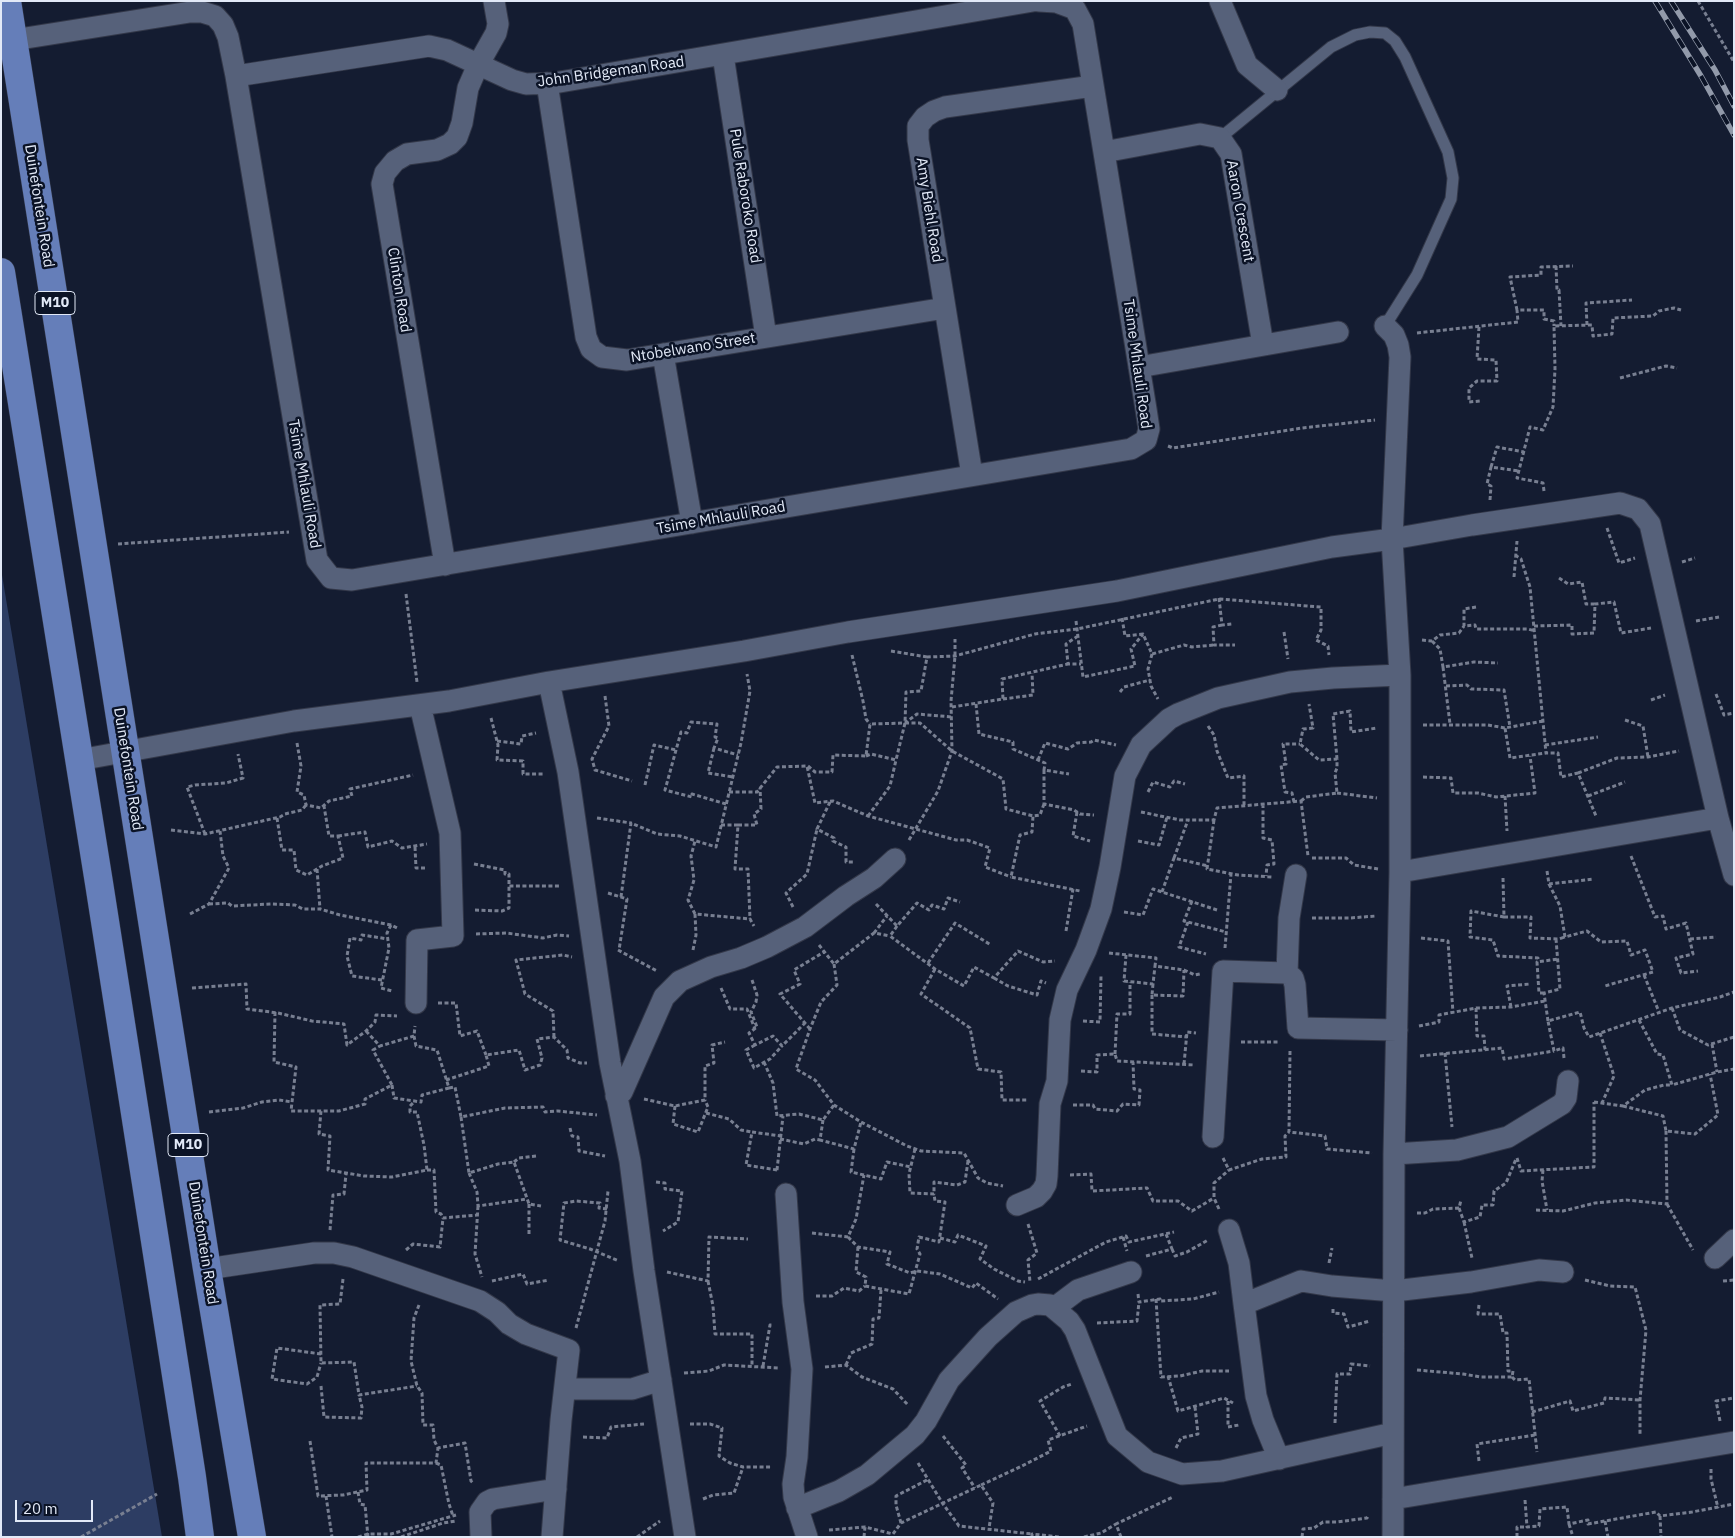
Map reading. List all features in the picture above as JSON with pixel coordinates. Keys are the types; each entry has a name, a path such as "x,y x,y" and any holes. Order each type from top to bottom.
{"main road":[{"name":"Duinefontein Road","path":"7,1 7,41 93,545 207,1269 252,1537"},
{"path":"1,272 191,1467 200,1537"}],"street":[{"name":"Clinton Road","path":"444,565 382,184 385,173 394,161 407,154 437,150 450,144 457,136 462,122 468,88 478,65 496,33 498,24 494,1"},
{"path":"1002,4 1033,1"},
{"name":"Tsime Mhlauli Road","path":"236,76 317,560 331,578 352,580 1131,449 1146,440 1149,429 1083,24 1075,9 1056,2 1040,1"},
{"path":"1220,1 1247,65 1276,90"},
{"name":"John Bridgeman Road","path":"236,76 429,46 448,50 512,80 526,84 547,83 723,55 1002,4"},
{"path":"7,41 190,12 202,12 215,16 223,25 228,37 236,76"},
{"name":"Pule Raboroko Road","path":"723,55 766,337"},
{"name":"Ntobelwano Street","path":"547,83 586,337 591,349 602,357 627,360 945,308"},
{"name":"Amy Biehl Road","path":"972,476 918,140 918,126 924,117 945,107 1093,86"},
{"path":"1104,152 1200,134 1220,138"},
{"name":"Aaron Crescent","path":"1220,138 1231,154 1263,345"},
{"path":"1389,331 1398,344 1400,357 1392,539 1400,675 1400,872 1396,1058 1385,1154 1394,1212 1393,1537"},
{"path":"1139,367 1338,332"},
{"path":"663,354 692,523"},
{"path":"79,760 294,721 420,705 848,632 1117,591 1332,547 1620,503 1638,509 1650,524 1718,818 1734,875"},
{"path":"1017,1205 1042,1191 1047,1176 1052,1099 1058,1070 1060,1020 1067,990 1094,951 1125,776 1138,750 1169,719 1196,706 1228,696 1286,683 1333,678 1400,675"},
{"path":"549,682 568,772 610,1063 619,1094 620,1117 630,1161 644,1272 685,1537"},
{"path":"410,1010 418,940 453,936 450,833 420,705"},
{"path":"1400,872 1718,818"},
{"path":"619,1094 664,997 680,981 711,967 762,949 805,927 867,883 895,859"},
{"path":"1287,973 1289,918 1296,875"},
{"path":"1214,1137 1223,964 1287,973 1293,978 1296,985 1294,1032 1397,1030"},
{"path":"1385,1154 1457,1150 1508,1137 1562,1104 1567,1089"},
{"path":"786,1194 793,1296 802,1370 797,1458 793,1484 807,1536"},
{"path":"1229,1230 1239,1263 1256,1396 1278,1459"},
{"path":"1716,1258 1734,1240"},
{"path":"207,1269 314,1253 353,1256 427,1284 480,1301 497,1312 509,1324 526,1334 569,1350 552,1537"},
{"path":"1243,1295 1278,1292 1301,1281 1332,1286 1394,1291 1475,1281 1539,1270 1563,1272"},
{"path":"1054,1308 1078,1290 1131,1272"},
{"path":"798,1508 839,1491 867,1475 906,1443 926,1421 949,1380 988,1337 1024,1308 1043,1304 1054,1308 1069,1321 1117,1436 1148,1462 1182,1474 1222,1472 1393,1433"},
{"path":"565,1389 632,1389 661,1380"},
{"path":"1393,1498 1723,1443"},
{"path":"484,1515 556,1489"}],"lane":[{"path":"1220,138 1276,90 1331,48 1355,35 1370,32 1385,34 1395,41 1405,56 1448,152 1453,178 1451,199 1417,275 1389,331"}],"path":[{"path":"1698,1 1734,62"},
{"path":"1556,266 1556,290 1559,290 1561,326"},
{"path":"1389,331 1479,327 1518,322 1518,310 1510,277 1541,275 1541,267 1573,266"},
{"path":"1587,325 1586,303 1632,300"},
{"path":"1554,326 1592,325 1593,336 1612,334 1612,318 1653,316 1659,311 1674,308 1681,310"},
{"path":"1518,310 1544,310 1544,320 1554,321 1555,369 1553,407 1543,430 1530,427 1517,478 1543,483 1547,514"},
{"path":"1479,327 1478,359 1496,360 1497,382 1477,381 1469,388 1469,402 1480,401"},
{"path":"1620,378 1666,366 1677,368"},
{"path":"1146,440 1173,448 1302,428 1398,417"},
{"path":"1489,522 1491,486 1487,484 1490,467 1497,447 1524,452"},
{"path":"1490,467 1512,472 1519,471"},
{"path":"1601,506 1619,563 1639,557 1636,543 1652,536"},
{"path":"1514,577 1518,518"},
{"path":"93,545 312,531"},
{"path":"1515,555 1521,559 1530,587 1546,753"},
{"path":"1216,570 1222,625"},
{"path":"404,572 420,705"},
{"path":"1559,578 1568,584 1582,582 1586,604 1614,602 1621,633 1652,628 1652,620 1672,617"},
{"path":"1117,591 1124,636 1142,634"},
{"path":"1073,598 1083,677 1135,666 1131,649 1142,634"},
{"path":"868,816 890,786 905,723 906,692 921,691 927,657 955,656 1035,634 1077,629 1219,599 1321,607 1321,630 1316,640 1328,646 1333,678"},
{"path":"1534,626 1572,626 1572,634 1594,633 1595,604"},
{"path":"1432,641 1440,635 1459,633 1464,626 1464,609 1476,607"},
{"path":"895,859 917,828 938,791 952,751 955,656 954,616"},
{"path":"1214,645 1213,627 1232,624"},
{"path":"1464,626 1475,626 1476,629 1528,629 1535,632"},
{"path":"848,632 866,719 870,724 866,756"},
{"path":"1142,634 1152,654 1148,669 1151,686 1169,719"},
{"path":"1068,664 1066,644 1078,636"},
{"path":"1397,637 1432,641 1440,649 1450,724"},
{"path":"1152,654 1184,646 1235,645"},
{"path":"621,897 632,823 657,834 680,836 716,847 738,756 750,690 744,651"},
{"path":"1443,667 1474,662 1498,663"},
{"path":"1003,699 1002,679 1068,664 1081,664"},
{"path":"491,714 498,745 497,760 523,761 522,774 581,771 592,759 609,726 605,696 605,673"},
{"path":"952,708 1033,695 1032,673"},
{"path":"1120,692 1124,687 1150,680"},
{"path":"1300,744 1303,729 1313,728 1305,681"},
{"path":"1446,686 1468,686 1471,690 1504,690 1510,727"},
{"path":"870,724 920,723 952,751 1003,778 1006,809 1033,816 1040,815 1044,804 1045,763 1013,749 1013,742 979,734 976,704"},
{"path":"1196,706 1214,735 1217,751 1228,778 1244,776 1244,806"},
{"path":"905,723 917,714 952,717"},
{"path":"1625,720 1643,726 1648,757"},
{"path":"170,830 206,834 277,818 302,810 306,805 304,795 297,792 301,766 294,721"},
{"path":"1543,721 1505,728 1510,758 1558,753 1561,776 1578,773 1617,758 1648,757 1702,747"},
{"path":"726,804 692,794 692,797 664,790 681,732 687,734 690,722 717,724 716,737 718,738 708,773 733,777"},
{"path":"206,834 187,787 226,783 242,778 234,732"},
{"path":"1545,744 1598,737"},
{"path":"1038,760 1045,742 1068,749 1077,743 1094,740 1138,750"},
{"path":"1294,802 1292,793 1285,792 1280,765 1286,764 1283,744 1300,744 1319,760 1337,759 1335,773 1336,793"},
{"path":"645,784 654,745 676,750"},
{"path":"714,748 738,756"},
{"path":"729,792 756,792 777,767 807,766 815,772 832,772 833,754 866,756 871,754 896,760"},
{"path":"1417,777 1451,778 1453,793 1505,796 1535,793 1530,756"},
{"path":"592,759 595,770 632,782"},
{"path":"807,766 815,803 833,801 868,816 956,840 967,840 990,848 985,867 1011,877 1078,890 1143,915 1153,889 1217,910"},
{"path":"306,805 321,808 329,801 352,796 350,789 435,770"},
{"path":"1044,770 1069,774"},
{"path":"1578,773 1588,796 1629,853 1655,917 1663,916 1666,929 1686,923 1693,954 1676,958 1681,973 1698,971"},
{"path":"1077,812 1073,836 1118,820 1146,796 1153,782 1170,786 1174,782 1185,784"},
{"path":"1588,796 1625,782"},
{"path":"721,825 757,825 754,814 761,809 760,788"},
{"path":"1302,801 1310,873 1266,876 1230,874 1207,869 1217,808 1302,801 1306,797 1336,793 1370,796 1400,802"},
{"path":"1504,917 1503,874 1498,838 1507,837 1505,796"},
{"path":"789,1233 848,1237 858,1247 890,1252 887,1264 910,1274 917,1271 940,1274 972,1288 976,1283 1024,1308 1030,1283 1028,1260 1037,1253 1028,1224 1017,1205 1002,1186 987,1183 978,1178 964,1153 921,1151 907,1146 861,1122 834,1105 815,1080 796,1069 821,1002 837,985 834,964 805,927 786,893 807,874 817,829 830,801"},
{"path":"1044,804 1074,810 1080,814 1118,820 1167,817 1188,820 1214,820"},
{"path":"1263,804 1263,838 1272,840 1274,864 1267,865 1266,876"},
{"path":"324,806 329,836 365,832 368,847 392,842 402,848 425,846 435,836 450,833"},
{"path":"1011,877 1020,836 1032,832 1033,816"},
{"path":"1118,820 1159,846 1167,817"},
{"path":"277,818 282,850 294,850 296,870 307,875 343,858 338,836"},
{"path":"1162,892 1188,820"},
{"path":"738,825 735,869 748,869 750,919 762,949 751,977 757,995 751,1012 757,1027 749,1033 754,1045"},
{"path":"817,829 834,838 833,841 846,847 846,862 866,863 867,883 887,916 897,926"},
{"path":"209,904 229,868 223,856 220,831"},
{"path":"688,978 696,935 695,914 688,900 694,880 691,856 695,841"},
{"path":"1543,848 1549,884 1560,906 1566,937"},
{"path":"1174,858 1208,866"},
{"path":"1308,858 1346,858 1354,865 1400,872"},
{"path":"452,859 505,870 505,874 509,874 509,908 502,911 452,910"},
{"path":"318,869 320,909"},
{"path":"1223,964 1230,874"},
{"path":"1549,884 1594,879"},
{"path":"509,886 584,885 627,899 619,950"},
{"path":"890,936 918,903 929,910 932,905 944,909 948,898 960,902"},
{"path":"1192,901 1184,921 1226,932"},
{"path":"190,914 209,904 228,903 232,906 295,905 303,909 320,909 340,915 392,924 418,940"},
{"path":"1556,939 1560,989 1539,993 1538,958 1498,956 1493,940 1470,937 1471,911 1504,917 1531,917 1530,938 1556,939 1587,931 1601,942 1627,941 1632,955 1645,950 1653,972 1605,986"},
{"path":"695,914 750,919"},
{"path":"834,964 874,933 887,916"},
{"path":"1289,918 1350,918 1399,921 1424,940 1448,941 1453,1013"},
{"path":"1188,922 1178,947 1223,964"},
{"path":"928,964 956,923 990,945"},
{"path":"453,936 506,933 543,938 557,936 591,937"},
{"path":"874,933 890,936 935,969 964,986 974,967 1008,986 1037,995 1041,981 1067,990"},
{"path":"382,980 352,976 347,956 350,938 361,940 362,935 388,940"},
{"path":"1690,939 1716,937"},
{"path":"994,978 1018,951 1043,962 1056,961"},
{"path":"1060,1020 1100,1022 1094,951 1156,958 1152,984 1152,1034 1187,1037"},
{"path":"810,1029 780,994 800,984 794,970 824,952"},
{"path":"1126,955 1124,982 1152,984"},
{"path":"1537,962 1558,959"},
{"path":"1155,966 1184,970 1196,975 1223,964"},
{"path":"711,967 730,1009 747,1009 755,1029"},
{"path":"935,969 921,994 970,1028 978,1069 1001,1072 1002,1100 1038,1101 1040,1096 1094,1105 1096,1109 1117,1111 1123,1104 1139,1105 1140,1090 1134,1089 1133,1062"},
{"path":"1152,995 1183,996 1184,970"},
{"path":"1644,975 1659,1012"},
{"path":"1130,982 1130,1014 1117,1014 1115,1054 1117,1061 1208,1066 1218,1059"},
{"path":"192,988 246,984 247,1008 275,1012 312,1021 344,1024 347,1045 375,1022 376,1015 456,1003 460,1036 477,1031 489,1066 446,1080"},
{"path":"1511,1007 1507,986 1530,984"},
{"path":"1548,1021 1580,1012 1584,1028 1589,1037 1659,1012 1734,992"},
{"path":"1544,993 1554,1051"},
{"path":"1397,1030 1439,1022 1440,1015 1476,1008 1511,1007 1545,1000"},
{"path":"1476,1008 1477,1036 1484,1036 1485,1050"},
{"path":"1672,1008 1680,1030 1708,1045 1734,1037"},
{"path":"410,1010 416,1046 437,1050 449,1088"},
{"path":"275,1012 274,1062 296,1067 291,1111 340,1111 365,1104 365,1099 392,1084"},
{"path":"1638,1020 1657,1054 1663,1054 1672,1085"},
{"path":"782,1046 773,1036 746,1050 754,1068 770,1060 805,1023"},
{"path":"366,1031 380,1046"},
{"path":"1218,1038 1253,1043 1282,1042 1294,1032"},
{"path":"1166,1234 1175,1256 1187,1252 1229,1230 1214,1198 1214,1183 1229,1170 1262,1159 1286,1158 1285,1136 1289,1132 1294,1032"},
{"path":"1600,1033 1614,1076 1602,1103"},
{"path":"414,1036 380,1046 374,1050 392,1084 394,1098 421,1102 422,1095 455,1087 469,1173 478,1192 475,1254 484,1283 523,1274 527,1284 549,1280"},
{"path":"486,1055 519,1050 525,1070 540,1065 542,1058 536,1039 554,1037 567,1050 568,1058 580,1063 610,1063"},
{"path":"675,1106 673,1124 698,1132 708,1107 705,1100 705,1066 714,1063 712,1044 724,1042"},
{"path":"1712,1044 1717,1072"},
{"path":"1396,1058 1502,1048 1504,1059 1563,1048 1567,1089 1594,1102 1623,1106 1663,1116 1666,1131 1667,1204 1694,1252 1716,1258"},
{"path":"1445,1053 1452,1134 1457,1150"},
{"path":"1058,1070 1097,1072 1097,1054 1115,1054"},
{"path":"764,1062 772,1083 777,1116 799,1114 823,1120"},
{"path":"1623,1106 1645,1090 1734,1069"},
{"path":"1666,1131 1695,1134 1718,1115 1710,1074"},
{"path":"619,1094 675,1106 705,1100"},
{"path":"183,1116 243,1108 262,1102 279,1100 292,1102"},
{"path":"415,1101 410,1106 410,1112 417,1112 427,1170"},
{"path":"1508,1137 1522,1171 1594,1167 1594,1102"},
{"path":"820,1140 823,1120 834,1105"},
{"path":"461,1117 506,1108 543,1107 545,1112 558,1110 580,1114 620,1117"},
{"path":"321,1111 319,1134 330,1136 328,1170 364,1176 392,1177 434,1170 436,1212 441,1214 443,1218 440,1247 412,1244 385,1268"},
{"path":"706,1113 729,1119 741,1130 781,1137 804,1144 815,1139 854,1149"},
{"path":"783,1116 775,1190 786,1189 786,1194"},
{"path":"861,1122 854,1149 852,1172 881,1179 887,1162 911,1167"},
{"path":"570,1128 572,1136 578,1137 579,1151 610,1157"},
{"path":"752,1132 746,1165 777,1170"},
{"path":"1289,1132 1325,1136 1327,1150 1385,1154"},
{"path":"1214,1137 1229,1170"},
{"path":"915,1149 909,1174 910,1193 934,1194"},
{"path":"469,1173 498,1164 514,1162 520,1158 538,1156"},
{"path":"1464,1222 1480,1217 1482,1205 1493,1205 1494,1191 1506,1183 1516,1158"},
{"path":"865,1286 909,1294 920,1254 917,1249 919,1237 939,1242 940,1238 945,1202 935,1201 934,1182 957,1185 965,1182 968,1160"},
{"path":"514,1162 529,1204 529,1234"},
{"path":"1543,1170 1542,1181 1547,1210"},
{"path":"321,1354 277,1348 272,1379 307,1384 317,1378 321,1363 321,1354 320,1305 340,1304 344,1277 335,1254 333,1195 344,1194 346,1174"},
{"path":"1047,1176 1091,1174 1092,1191 1147,1188 1153,1202 1178,1202 1192,1212 1214,1198"},
{"path":"848,1237 856,1219 864,1175"},
{"path":"569,1350 605,1222 609,1183"},
{"path":"478,1206 527,1198"},
{"path":"1461,1200 1459,1208 1472,1254 1478,1314 1500,1314 1503,1333 1507,1333 1508,1371 1513,1371 1512,1377"},
{"path":"1536,1210 1563,1212 1595,1203 1626,1200 1667,1204"},
{"path":"529,1204 541,1206"},
{"path":"1394,1212 1425,1213 1433,1209 1459,1208"},
{"path":"443,1218 477,1215"},
{"path":"940,1238 955,1242 958,1235 986,1246 980,1259 994,1269 1018,1281 1030,1283 1106,1242 1126,1236 1129,1242 1174,1232"},
{"path":"793,1296 832,1296 844,1288 859,1291 865,1286 866,1277 856,1272 858,1247"},
{"path":"1074,1330 1099,1322 1137,1321 1139,1302 1131,1272 1130,1260 1172,1249"},
{"path":"1563,1272 1593,1283 1635,1287 1646,1330 1639,1430 1644,1456"},
{"path":"708,1281 713,1306 715,1334 752,1334 752,1366"},
{"path":"427,1284 414,1318 411,1361 417,1386 422,1393 423,1425 433,1425 434,1440 438,1448 436,1463"},
{"path":"846,1365 850,1353 872,1344 873,1319 879,1318 881,1290"},
{"path":"1139,1302 1160,1298 1160,1301 1243,1295"},
{"path":"1156,1299 1161,1377 1180,1376 1202,1371 1233,1371 1251,1360"},
{"path":"321,1363 354,1362 362,1407 361,1418 324,1417 321,1386"},
{"path":"1333,1446 1337,1374 1350,1374 1351,1364 1481,1377 1512,1377 1515,1380 1529,1379 1535,1435 1527,1527"},
{"path":"661,1380 676,1373 709,1371 724,1366"},
{"path":"1168,1376 1178,1411 1224,1398 1232,1403 1256,1396"},
{"path":"1060,1436 1040,1401 1063,1387 1093,1377"},
{"path":"359,1395 417,1386"},
{"path":"1532,1412 1570,1402 1572,1411 1604,1404 1605,1398 1640,1400"},
{"path":"1718,1508 1711,1480 1723,1443 1716,1401 1734,1398"},
{"path":"1084,1537 1102,1533 1116,1524 1180,1494 1167,1469 1182,1438 1198,1434 1195,1407"},
{"path":"807,1536 826,1530 864,1527 895,1535 901,1524 1051,1451 1048,1440 1109,1418"},
{"path":"1482,1484 1477,1444 1535,1435"},
{"path":"310,1441 318,1496 343,1495 367,1490 366,1464 436,1463 441,1465 453,1516"},
{"path":"438,1448 466,1443 471,1481 484,1515"},
{"path":"906,1443 927,1480 959,1526 1059,1537"},
{"path":"901,1524 896,1505 896,1496 927,1480"},
{"path":"981,1484 993,1503 990,1528"},
{"path":"358,1492 360,1504 365,1505 368,1535"},
{"path":"81,1537 157,1494"},
{"path":"326,1496 332,1537"},
{"path":"1302,1537 1303,1529 1314,1528 1322,1522 1367,1518 1374,1510 1393,1498"},
{"path":"1660,1516 1734,1504"},
{"path":"1517,1537 1517,1527 1539,1526 1540,1509 1567,1507 1573,1537"},
{"path":"1569,1524 1588,1520 1588,1524 1656,1512 1660,1516 1661,1537"},
{"path":"358,1537 391,1534 453,1516 484,1515"},
{"path":"401,1537 443,1523 484,1515"},
{"path":"1605,1521 1608,1537"},
{"path":"1116,1524 1121,1537"},
{"path":"864,1527 864,1537"},
{"path":"880,1537 881,1531"}],"shaded area":[{"path":"1,569 162,1537 1,1537"}],"railway":[{"path":"1655,1 1701,76 1734,135"},
{"path":"1671,1 1715,70 1734,106"}]}
